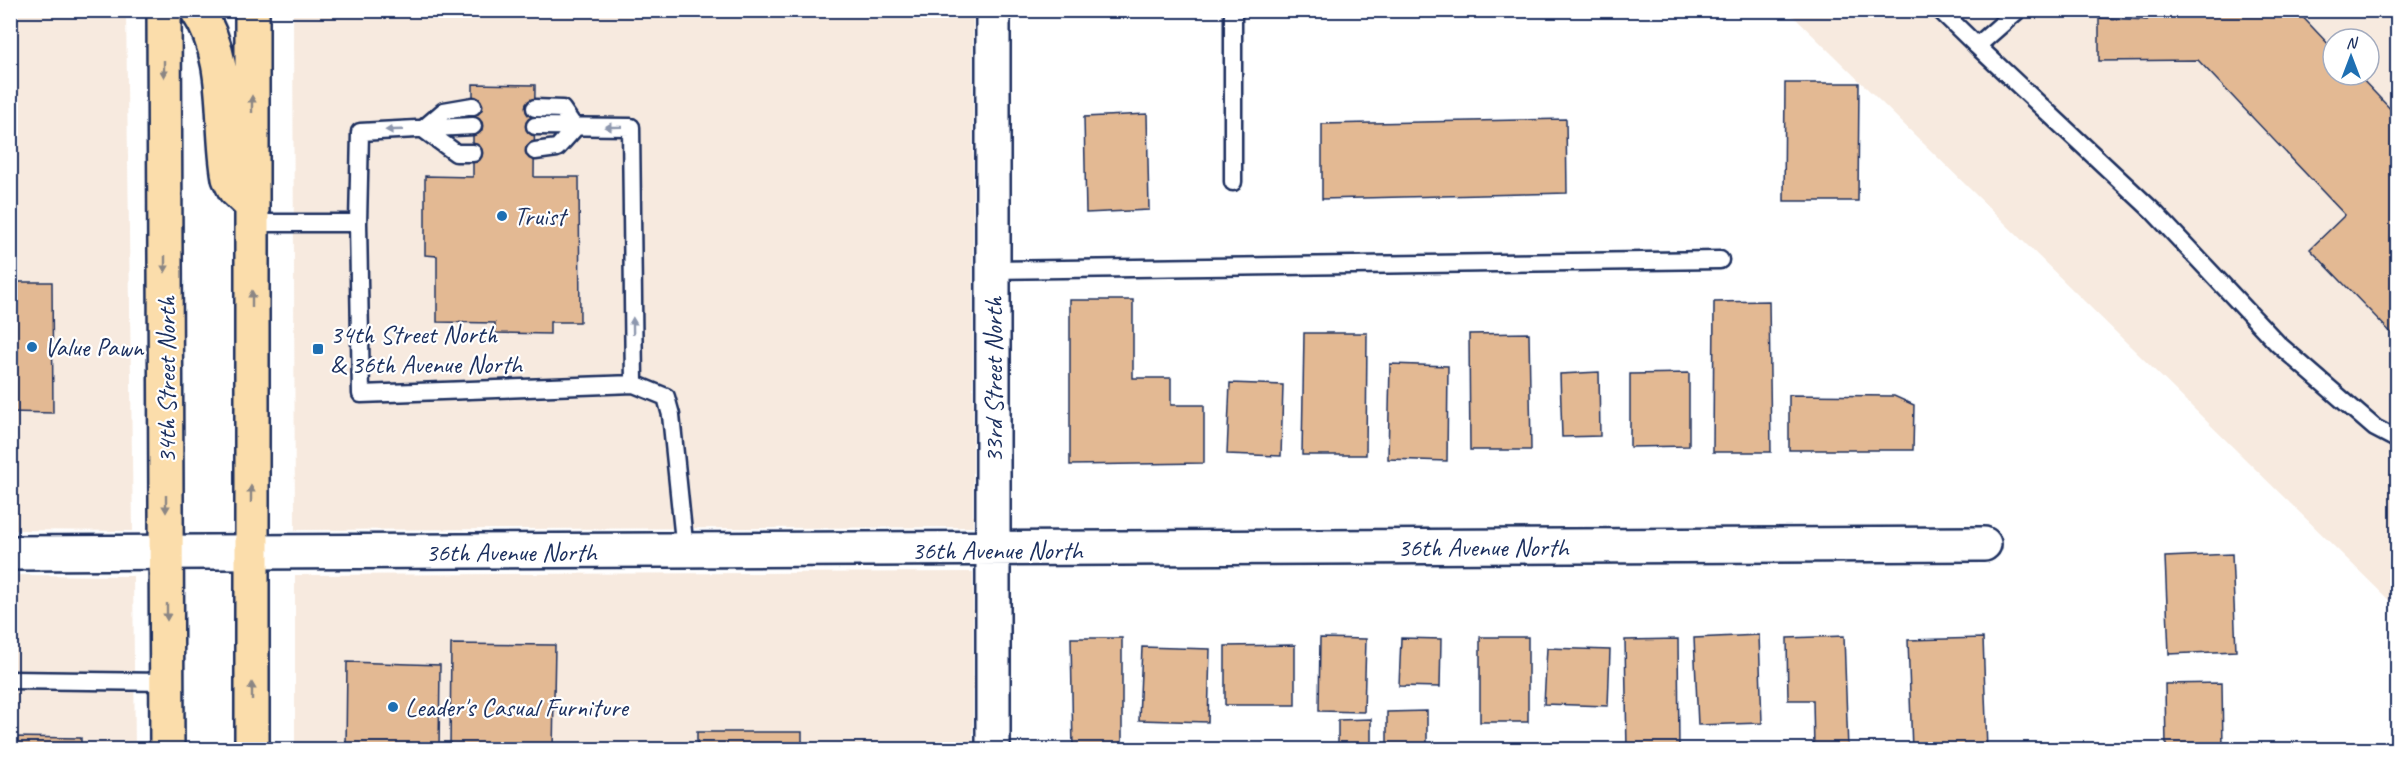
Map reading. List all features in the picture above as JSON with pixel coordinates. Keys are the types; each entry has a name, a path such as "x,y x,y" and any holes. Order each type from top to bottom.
{"highway":[{"name":"34th Street North","path":"164,10 167,750"},
{"path":"197,10 214,42 220,70 229,178 234,190 252,215"},
{"path":"252,10 252,750"}],"street":[{"name":"33rd Street North","path":"993,10 993,750"},
{"name":"36th Avenue North","path":"10,553 1984,544"}],"lane":[{"path":"1233,10 1233,182"},
{"path":"1940,10 2154,212 2278,344 2375,428 2397,440"},
{"path":"1977,46 2018,10"},
{"path":"423,129 444,111 473,106"},
{"path":"535,108 562,109 575,128"},
{"path":"473,126 360,132 358,223 361,394 634,384 666,397 672,415 685,551"},
{"path":"535,126 631,127 634,384"},
{"path":"535,152 557,148 575,128"},
{"path":"423,129 456,153 473,153"},
{"path":"252,215 358,223"},
{"path":"993,270 1720,260"},
{"path":"10,680 167,682"}],"shaded area":[{"path":"11,11 126,11 133,531 11,530"},
{"path":"293,11 973,11 973,527 295,530"},
{"path":"1788,11 2397,11 2397,608"},
{"path":"973,572 973,749 295,749 295,575"},
{"path":"11,575 133,576 135,749 11,750"}],"building":[{"path":"2141,10 2296,10 2321,36 2321,87 2369,87 2398,117 2398,340 2310,249 2345,215 2198,60 2099,61 2099,18 2147,20"},
{"path":"1785,83 1859,83 1858,201 1784,201"},
{"name":"Truist","path":"473,84 535,85 534,177 579,177 580,322 550,322 550,334 495,333 495,323 437,322 437,256 425,255 425,176 473,177"},
{"path":"1147,114 1149,210 1086,213 1084,117"},
{"path":"1566,119 1567,193 1322,199 1322,124"},
{"name":"Value Pawn","path":"10,282 52,282 53,413 10,412"},
{"path":"1070,300 1133,300 1133,378 1171,378 1171,405 1204,405 1204,463 1070,465"},
{"path":"1769,301 1771,452 1713,452 1714,302"},
{"path":"1304,333 1367,333 1366,455 1302,455"},
{"path":"1529,333 1531,450 1470,450 1469,334"},
{"path":"1390,364 1448,366 1447,461 1388,459"},
{"path":"1599,372 1600,436 1562,437 1560,374"},
{"path":"1689,373 1689,446 1630,447 1630,374"},
{"path":"1230,383 1283,385 1281,456 1227,454"},
{"path":"1789,395 1894,396 1914,405 1913,450 1789,450"},
{"path":"2232,554 2236,651 2169,654 2165,557"},
{"path":"1759,635 1762,723 1698,725 1694,638"},
{"path":"1844,636 1848,750 1814,750 1813,700 1788,700 1787,638"},
{"path":"1480,637 1528,637 1528,722 1480,722"},
{"path":"1071,638 1122,638 1122,750 1073,750"},
{"path":"1320,638 1366,639 1364,712 1319,711"},
{"path":"1401,638 1441,639 1440,687 1399,686"},
{"path":"1983,638 1987,750 1912,750 1908,640"},
{"path":"1678,639 1679,750 1627,750 1625,640"},
{"path":"451,644 555,645 553,750 450,750"},
{"path":"1295,645 1295,705 1225,705 1225,646"},
{"path":"1142,647 1210,649 1208,722 1139,720"},
{"path":"1547,648 1610,650 1608,706 1544,704"},
{"name":"Leader's Casual Furniture","path":"347,662 440,665 439,750 346,750"},
{"path":"2222,683 2223,750 2166,750 2165,684"},
{"path":"1427,711 1427,750 1387,750 1387,712"},
{"path":"1371,719 1371,750 1338,750 1338,720"},
{"path":"697,732 802,732 802,750 697,750"},
{"path":"10,737 81,738 81,750 10,750"}],"place":[{"name":"Truist","path":"502,216"},
{"name":"Value Pawn","path":"32,347"},
{"name":"34th Street North & 36th Avenue North","path":"318,349"},
{"name":"Leader's Casual Furniture","path":"393,707"}]}
